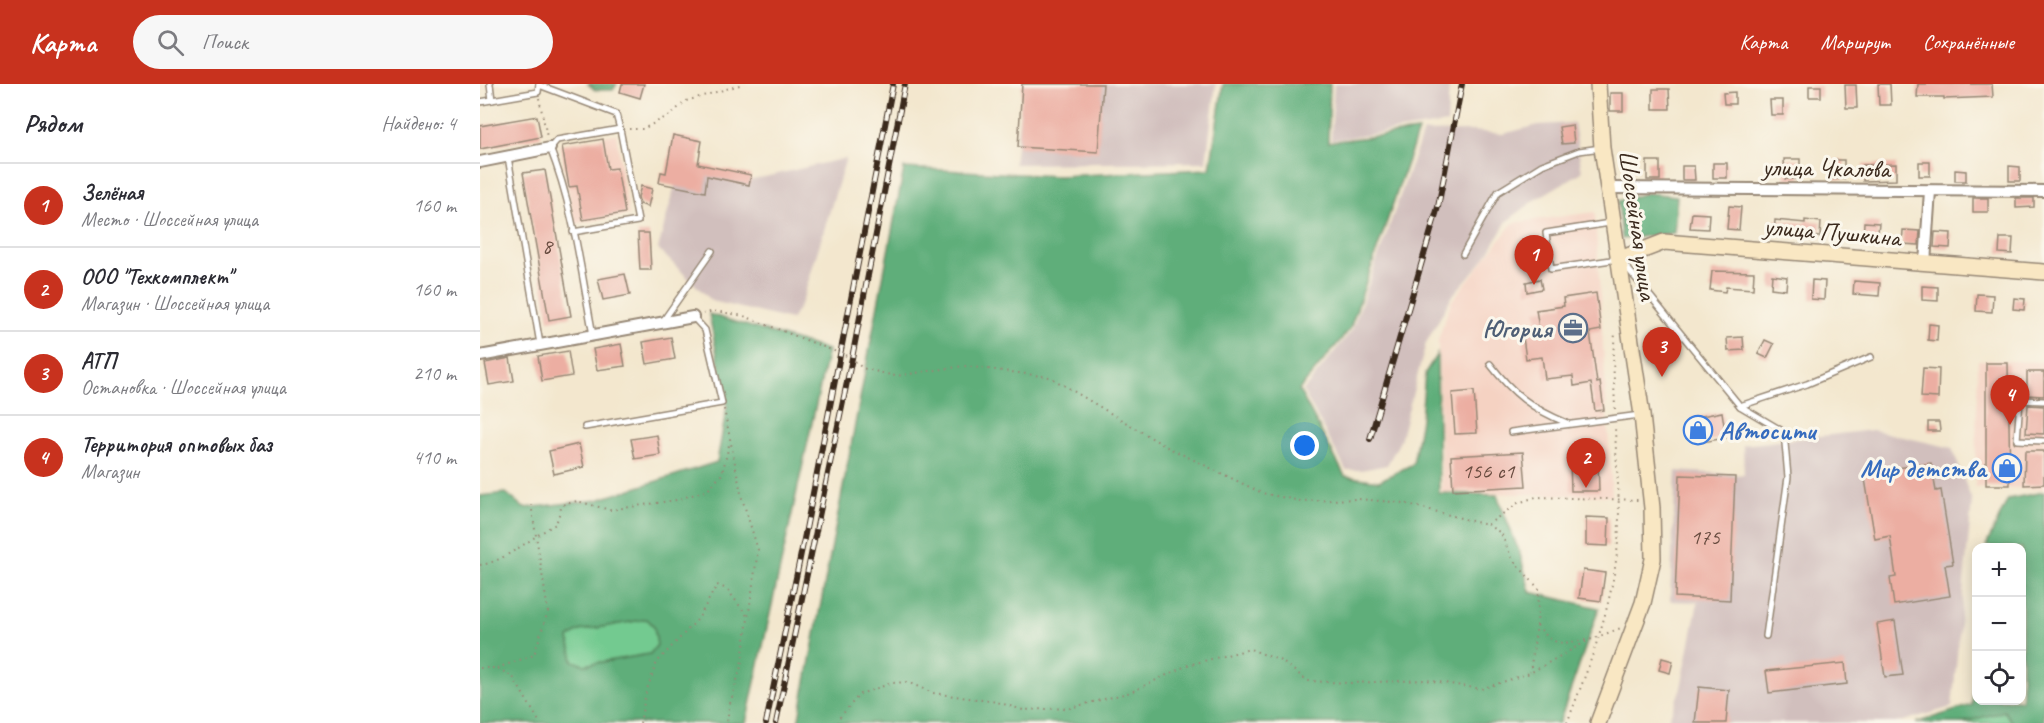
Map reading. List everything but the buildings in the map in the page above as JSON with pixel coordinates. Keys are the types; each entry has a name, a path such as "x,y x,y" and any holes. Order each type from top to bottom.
{"main road":[{"name":"Шоссейная улица","path":"1598,84 1602,148 1642,415 1651,500 1653,559 1643,603 1598,723"},
{"name":"улица Пушкина","path":"1620,259 1664,242 2044,272"}],"street":[{"path":"480,162 550,148"},
{"name":"улица Чкалова","path":"1608,188 2044,191"},
{"path":"1925,263 1930,191"},
{"path":"480,356 693,317"}],"lane":[{"path":"490,84 492,100"},
{"path":"480,102 538,92 539,84 616,114 638,221 573,232"},
{"path":"592,335 562,182 550,148 557,140 620,129"},
{"path":"1463,254 1498,192 1542,165 1579,151 1602,148"},
{"path":"508,157 540,345"},
{"path":"1614,222 1546,232 1551,269 1620,259 1740,406 1784,432 1788,477 1766,636"},
{"path":"662,323 712,251"},
{"path":"585,427 722,403 705,330 693,317"},
{"path":"1740,406 1807,384 1871,357"},
{"path":"1490,364 1505,384 1524,401 1545,415 1569,424"},
{"path":"2044,401 2020,400 2017,440 2044,441"},
{"path":"1511,432 1642,415"}],"path":[{"path":"620,129 643,129 670,116 686,101 742,84"},
{"path":"540,103 550,148"},
{"path":"693,317 714,311 744,316 852,358 862,368 895,376 964,366 1050,377 1165,446 1262,493 1300,501 1358,500 1404,503 1487,525 1501,533 1512,559 1539,589 1537,625 1530,673"},
{"path":"1567,723 1600,635 1613,580 1618,541 1613,354 1616,330"},
{"path":"722,403 742,498 758,550 741,667 729,707 727,723"},
{"path":"480,565 516,550 556,524 562,505 578,501 610,510 676,500 708,490 722,474 730,440"},
{"path":"1487,525 1518,503 1536,497 1651,500"},
{"path":"480,668 497,668 534,656 548,611 531,504"},
{"path":"640,723 646,692 657,662 698,619 717,585 727,589 747,617"},
{"path":"838,723 840,717 860,694 892,682 907,682 933,693 997,702 1023,710 1070,708 1131,692 1188,665 1251,649 1281,661 1308,681 1350,683 1426,680 1481,689 1530,673 1589,640 1635,623"},
{"path":"1537,625 1546,637 1557,644 1589,640"},
{"path":"497,668 513,677 540,723"}],"shaded area":[{"path":"1023,84 1216,84 1206,162 1014,164"},
{"path":"1334,84 1449,84 1447,123 1331,140"},
{"path":"1574,123 1582,172 1538,198 1507,221 1486,257 1452,296 1426,343 1400,441 1387,465 1361,470 1346,470 1303,391 1352,330 1423,132 1473,131 1503,134 1538,125"},
{"path":"616,134 629,215 574,224 560,144"},
{"path":"846,158 802,302 791,320 712,301 658,249 679,170 752,180"},
{"path":"1595,212 1612,496 1442,492 1438,340 1451,302 1513,223"},
{"path":"1978,360 2044,362 2044,489 1975,487"},
{"path":"1873,430 1952,448 1972,501 1952,707 1896,723 1667,723 1681,688 1698,602 1670,601 1676,471 1744,475 1743,445"}],"green space":[{"path":"588,84 617,84 613,90 595,90"},
{"path":"1223,84 1330,84 1328,142 1418,131 1350,329 1299,390 1345,476 1379,481 1413,464 1421,419 1425,373 1437,354 1439,493 1497,495 1520,554 1530,592 1599,608 1559,723 798,723 904,168 1058,176 1210,169"},
{"path":"1646,193 1677,196 1674,233 1622,239 1618,201"},
{"path":"709,314 828,350 746,723 480,723 480,496 506,493 524,508 597,500 717,462 727,406","holes":["647,619 654,626 657,645 650,654 585,665 573,661 569,638 579,631"]},
{"path":"2044,492 2044,723 2013,723 2004,711 1961,723 1916,723 1972,705 2026,705 2026,543 1987,543 2008,499"},
{"path":"647,619 654,626 657,645 650,654 584,665 573,661 569,638 579,631"},
{"path":"2004,711 2013,723 1961,723"}],"railway":[{"path":"766,723 893,84"},
{"path":"776,723 852,358 905,84"},
{"path":"1370,439 1438,207 1462,84"}],"place":[{"name":"Зелёная","path":"1534,285"},
{"name":"Югория","path":"1573,328"},
{"name":"АТП","path":"1662,377"},
{"name":"Территория оптовых баз","path":"2010,425"},
{"name":"Автосити","path":"1698,430"},
{"name":"Мир детства","path":"2007,468"},
{"name":"ООО \"Техкомплект\"","path":"1586,488"}]}
